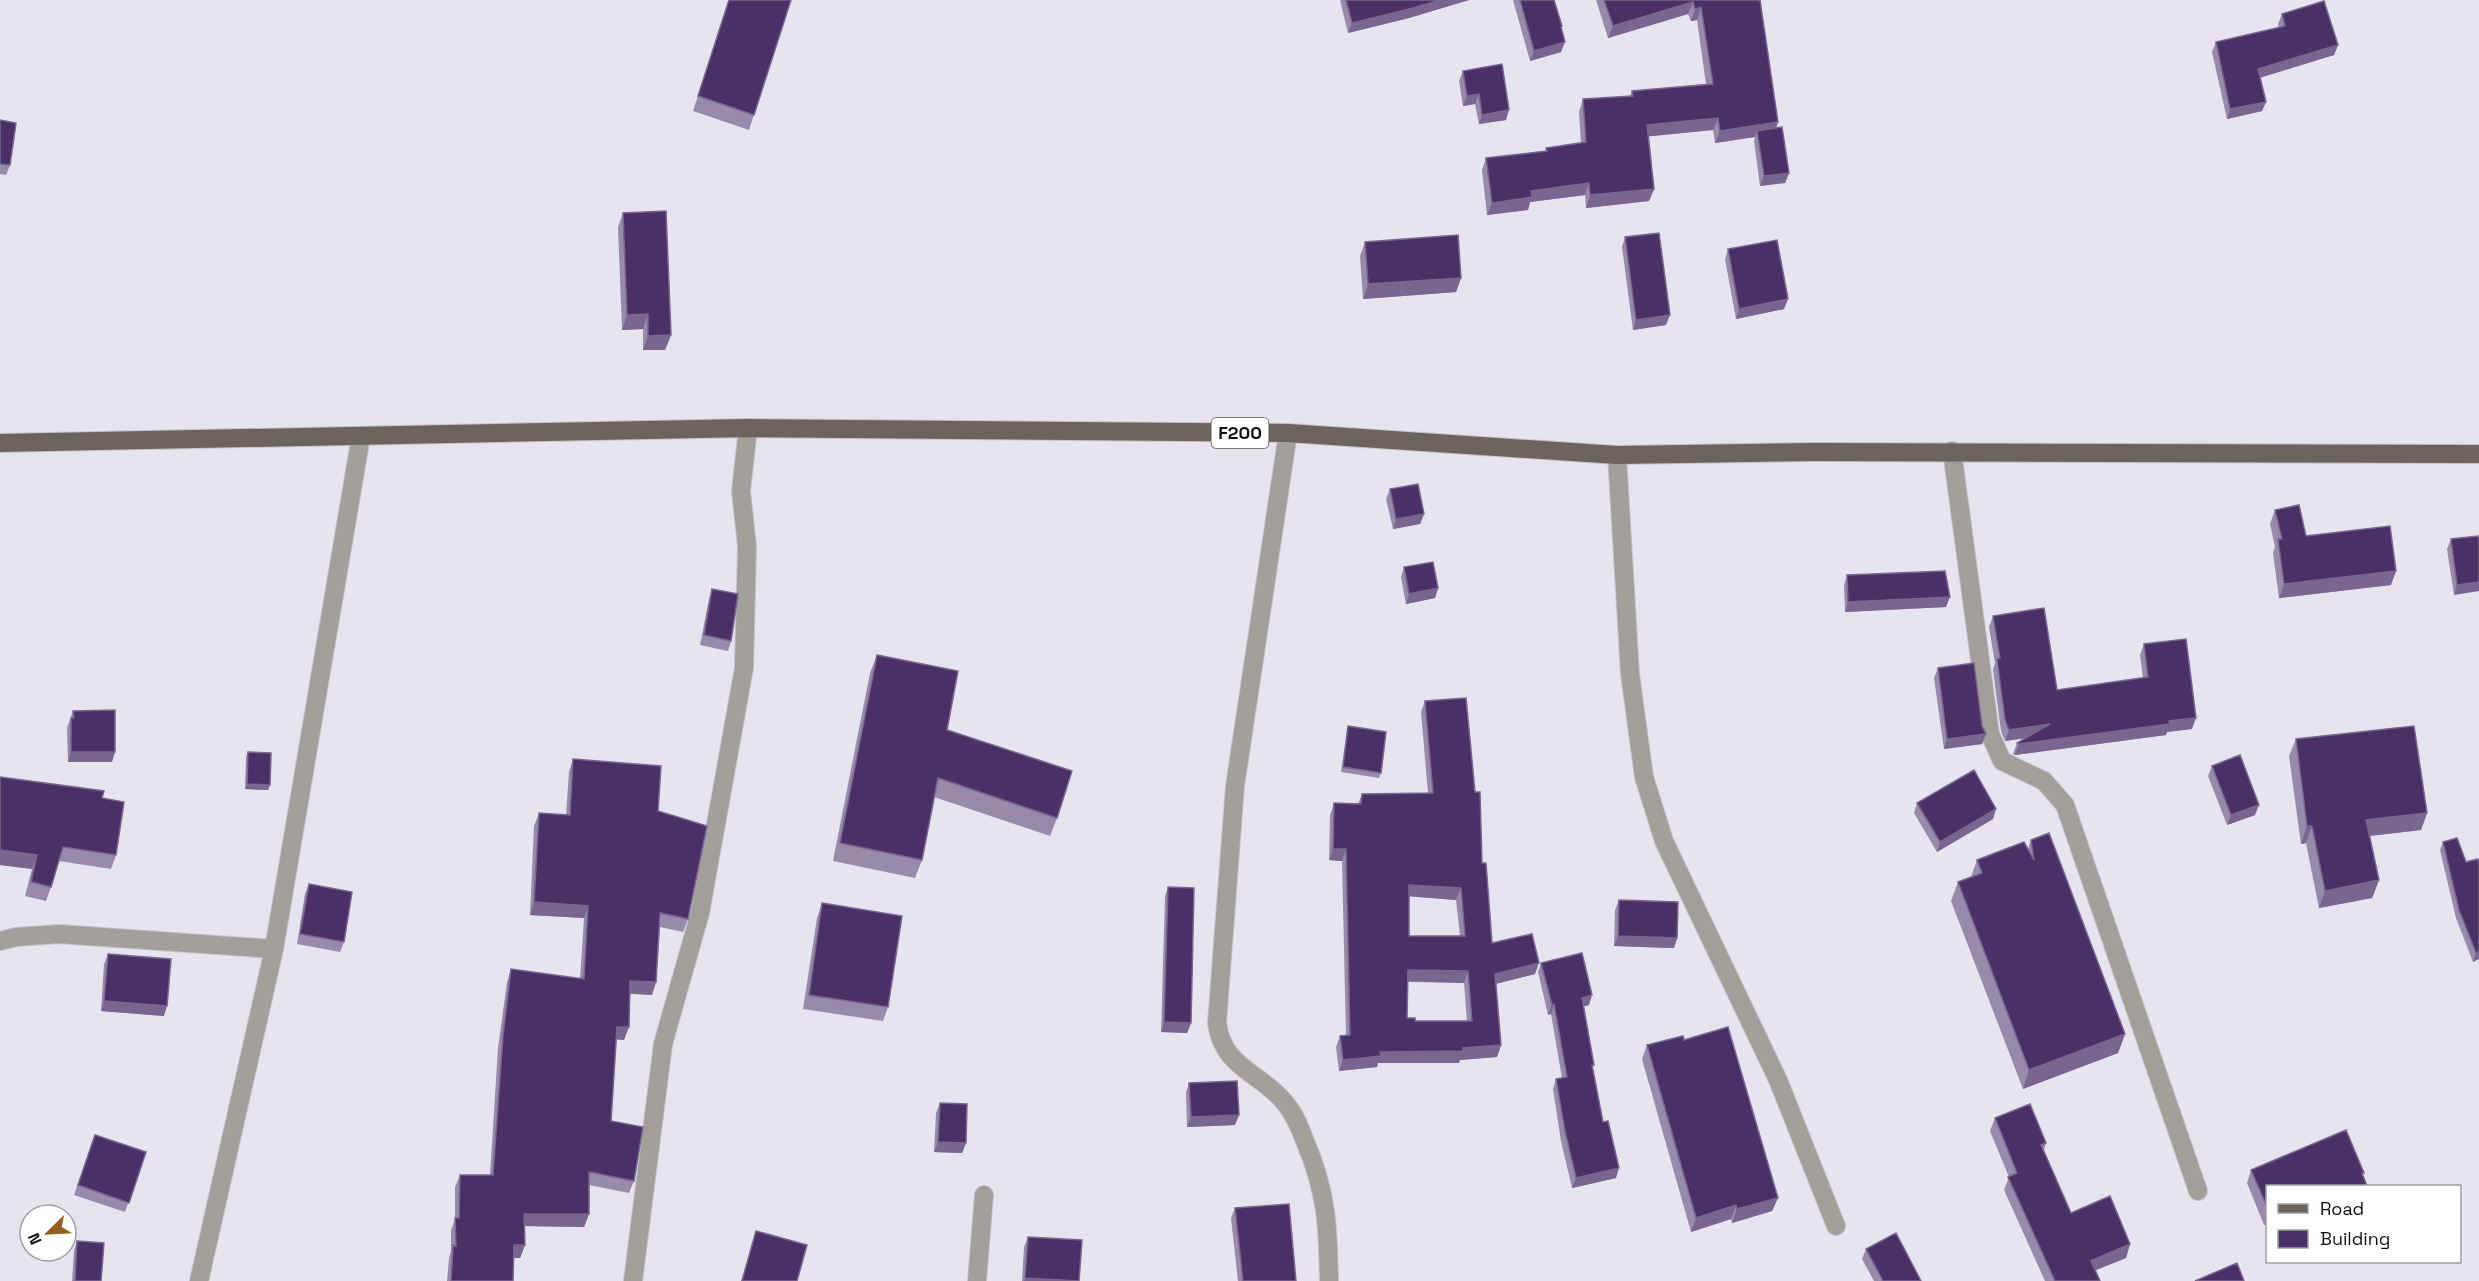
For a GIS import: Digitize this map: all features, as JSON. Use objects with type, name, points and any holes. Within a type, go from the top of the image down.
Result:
[{"type":"main road","name":"F200","points":[[0,443],[748,428],[1288,433],[1617,455],[1952,451],[2479,454]]},
{"type":"street","points":[[633,1281],[663,1044],[700,913],[744,668],[747,546],[741,491],[748,428]]},
{"type":"street","points":[[1288,433],[1235,786],[1217,1023],[1219,1039],[1228,1054],[1286,1103],[1296,1119],[1314,1162],[1328,1219],[1329,1281]]},
{"type":"street","points":[[200,1281],[274,949],[361,436]]},
{"type":"street","points":[[1952,451],[1990,734],[2002,761],[2044,780],[2064,806],[2198,1191]]},
{"type":"street","points":[[1617,455],[1630,674],[1644,777],[1664,841],[1778,1080],[1836,1226]]},
{"type":"street","points":[[0,941],[16,937],[59,934],[274,949]]},
{"type":"street","points":[[977,1281],[984,1195]]},
{"type":"building","points":[[729,0],[791,0],[754,115],[698,96]]},
{"type":"building","points":[[1346,0],[1440,0],[1352,23]]},
{"type":"building","points":[[1520,0],[1554,0],[1565,42],[1534,51]]},
{"type":"building","points":[[1604,0],[1760,0],[1778,122],[1720,131],[1718,118],[1647,125],[1654,189],[1590,195],[1589,183],[1531,191],[1532,197],[1492,203],[1486,158],[1547,151],[1546,148],[1586,142],[1583,99],[1633,96],[1632,91],[1713,84],[1701,7],[1695,9],[1693,2],[1613,26]]},
{"type":"building","points":[[2324,1],[2338,45],[2258,69],[2266,102],[2230,109],[2216,42],[2285,26],[2282,14]]},
{"type":"building","points":[[1502,64],[1509,110],[1482,115],[1479,94],[1467,96],[1463,71]]},
{"type":"building","points":[[0,120],[16,123],[10,165],[0,164]]},
{"type":"building","points":[[1782,127],[1789,173],[1764,176],[1757,131]]},
{"type":"building","points":[[666,211],[671,335],[648,336],[648,314],[627,315],[623,213]]},
{"type":"building","points":[[1659,233],[1670,315],[1636,320],[1625,237]]},
{"type":"building","points":[[1458,235],[1461,278],[1368,284],[1365,242]]},
{"type":"building","points":[[1777,240],[1788,299],[1739,309],[1728,249]]},
{"type":"building","points":[[1418,484],[1424,514],[1396,519],[1390,489]]},
{"type":"building","points":[[2299,505],[2306,536],[2390,526],[2396,571],[2284,584],[2278,539],[2282,539],[2275,510]]},
{"type":"building","points":[[2479,536],[2479,582],[2457,585],[2451,539]]},
{"type":"building","points":[[1433,562],[1438,588],[1409,594],[1404,567]]},
{"type":"building","points":[[1945,571],[1950,597],[1848,602],[1847,575]]},
{"type":"building","points":[[712,589],[738,594],[731,641],[704,635]]},
{"type":"building","points":[[2044,608],[2057,690],[2148,677],[2144,644],[2186,639],[2196,718],[2169,721],[2170,724],[2017,743],[2050,724],[2009,730],[2005,720],[1997,659],[2000,658],[1993,616]]},
{"type":"building","points":[[877,655],[958,671],[947,730],[1072,771],[1057,818],[938,778],[922,860],[840,843]]},
{"type":"building","points":[[1974,663],[1982,726],[1986,734],[1947,739],[1938,668]]},
{"type":"building","points":[[1466,698],[1475,792],[1480,792],[1482,863],[1486,863],[1492,943],[1532,934],[1539,963],[1495,974],[1501,1045],[1463,1048],[1463,1051],[1380,1052],[1381,1056],[1343,1060],[1340,1036],[1350,1035],[1346,849],[1333,849],[1334,803],[1361,804],[1362,794],[1433,793],[1425,701]],"holes":[[[1409,885],[1461,888],[1465,936],[1409,936]],[[1408,970],[1468,971],[1472,1021],[1415,1021],[1415,1018],[1407,1018]]]},
{"type":"building","points":[[115,710],[115,752],[71,752],[73,711]]},
{"type":"building","points":[[1348,726],[1386,732],[1381,773],[1343,767]]},
{"type":"building","points":[[2414,726],[2427,813],[2366,820],[2379,880],[2325,891],[2312,826],[2307,826],[2296,739]]},
{"type":"building","points":[[248,752],[271,753],[270,785],[247,784]]},
{"type":"building","points":[[2240,755],[2259,805],[2231,815],[2212,766]]},
{"type":"building","points":[[573,759],[661,766],[658,811],[707,826],[688,919],[660,913],[656,982],[630,981],[629,1027],[617,1027],[611,1121],[643,1127],[634,1181],[589,1172],[589,1214],[524,1214],[525,1245],[514,1245],[513,1281],[451,1281],[453,1245],[456,1246],[455,1218],[459,1218],[460,1175],[493,1175],[503,1036],[511,969],[584,979],[588,906],[534,902],[539,813],[570,815]]},
{"type":"building","points":[[1974,770],[1996,809],[1940,842],[1917,803]]},
{"type":"building","points":[[0,777],[104,791],[102,798],[124,802],[116,855],[63,847],[51,887],[31,882],[37,855],[0,850]]},
{"type":"building","points":[[2049,833],[2125,1034],[2029,1070],[1958,882],[1982,873],[1977,860],[2024,842],[2034,860],[2031,840]]},
{"type":"building","points":[[2457,838],[2466,862],[2478,859],[2479,863],[2479,952],[2476,953],[2459,910],[2443,842]]},
{"type":"building","points":[[309,884],[352,892],[344,942],[300,934]]},
{"type":"building","points":[[1168,887],[1194,888],[1191,1023],[1164,1022]]},
{"type":"building","points":[[1619,900],[1678,902],[1677,938],[1618,936]]},
{"type":"building","points":[[822,903],[902,916],[888,1007],[809,995]]},
{"type":"building","points":[[1582,953],[1592,995],[1582,998],[1594,1065],[1592,1065],[1603,1122],[1608,1121],[1619,1168],[1576,1178],[1556,1079],[1567,1077],[1554,1004],[1552,1005],[1541,963]]},
{"type":"building","points":[[108,954],[171,959],[167,1006],[104,1001]]},
{"type":"building","points":[[1728,1027],[1778,1198],[1737,1209],[1736,1205],[1696,1218],[1647,1045],[1683,1036],[1684,1040]]},
{"type":"building","points":[[1237,1081],[1239,1115],[1191,1117],[1189,1083]]},
{"type":"building","points":[[940,1103],[967,1104],[966,1143],[938,1142]]},
{"type":"building","points":[[2030,1104],[2046,1143],[2041,1145],[2071,1213],[2110,1196],[2130,1244],[2091,1261],[2100,1281],[2055,1281],[2008,1177],[2017,1173],[1995,1118]]},
{"type":"building","points":[[2346,1130],[2367,1185],[2266,1185],[2266,1204],[2251,1170]]},
{"type":"building","points":[[95,1135],[146,1152],[129,1203],[78,1185]]},
{"type":"building","points":[[1289,1204],[1296,1281],[1243,1281],[1235,1208]]},
{"type":"building","points":[[756,1231],[807,1245],[797,1281],[742,1281]]},
{"type":"building","points":[[1896,1233],[1921,1281],[1883,1281],[1866,1249]]},
{"type":"building","points":[[1028,1237],[1082,1240],[1079,1281],[1025,1278]]},
{"type":"building","points":[[78,1241],[104,1243],[101,1281],[75,1281]]},
{"type":"building","points":[[2237,1263],[2244,1281],[2195,1281]]}]
